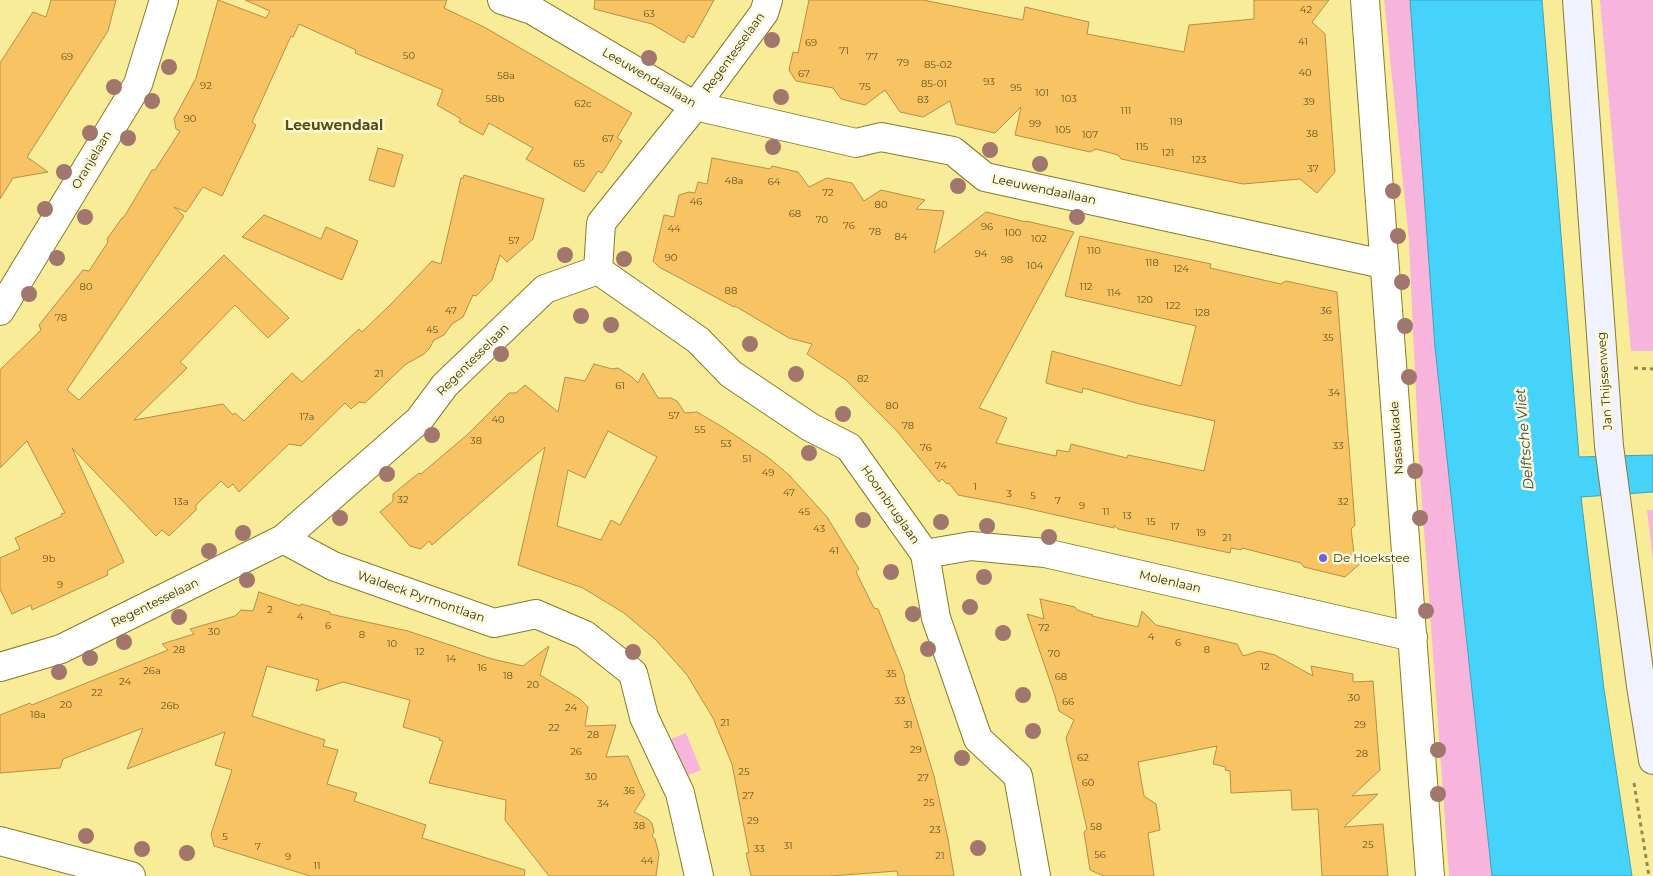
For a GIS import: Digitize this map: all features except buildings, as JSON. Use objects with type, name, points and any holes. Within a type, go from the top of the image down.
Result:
[{"type":"street","name":"Oranjelaan","points":[[0,311],[138,84],[164,0]]},
{"type":"street","name":"Leeuwendaallaan","points":[[502,0],[532,10],[696,106],[856,143],[881,137],[953,151],[985,177],[1383,264]]},
{"type":"street","name":"Regentesselaan","points":[[0,667],[62,649],[283,540],[418,420],[445,385],[545,289],[598,270],[601,223],[696,106],[764,13],[768,0]]},
{"type":"street","name":"Nassaukade","points":[[1365,0],[1383,264],[1430,876]]},
{"type":"street","name":"Jan Thijssenweg","points":[[1577,0],[1610,446],[1653,760]]},
{"type":"street","name":"Hoornbruglaan","points":[[598,270],[698,340],[732,374],[810,427],[849,447],[925,554],[936,618],[978,739],[1018,776],[1036,876]]},
{"type":"street","name":"Waldeck Pyrmontlaan","points":[[283,540],[333,566],[494,623],[536,614],[585,635],[633,673],[644,717],[680,793],[699,876]]},
{"type":"street","name":"Molenlaan","points":[[925,554],[970,546],[1045,553],[1413,637]]},
{"type":"street","points":[[0,841],[131,876]]},
{"type":"shaded area","points":[[1384,0],[1410,0],[1435,347],[1492,876],[1449,876],[1419,460],[1409,240]]},
{"type":"shaded area","points":[[1600,0],[1653,0],[1653,351],[1631,351]]},
{"type":"shaded area","points":[[1647,510],[1653,510],[1653,561]]},
{"type":"shaded area","points":[[686,733],[701,770],[683,777],[668,740]]},
{"type":"water","name":"Delftsche Vliet","points":[[1410,0],[1542,0],[1579,457],[1653,455],[1653,492],[1581,497],[1604,689],[1632,876],[1492,876],[1435,347]]},
{"type":"place","name":"De Hoekstee","points":[[1323,558]]},
{"type":"district","name":"Leeuwendaal","points":[[334,126]]}]
